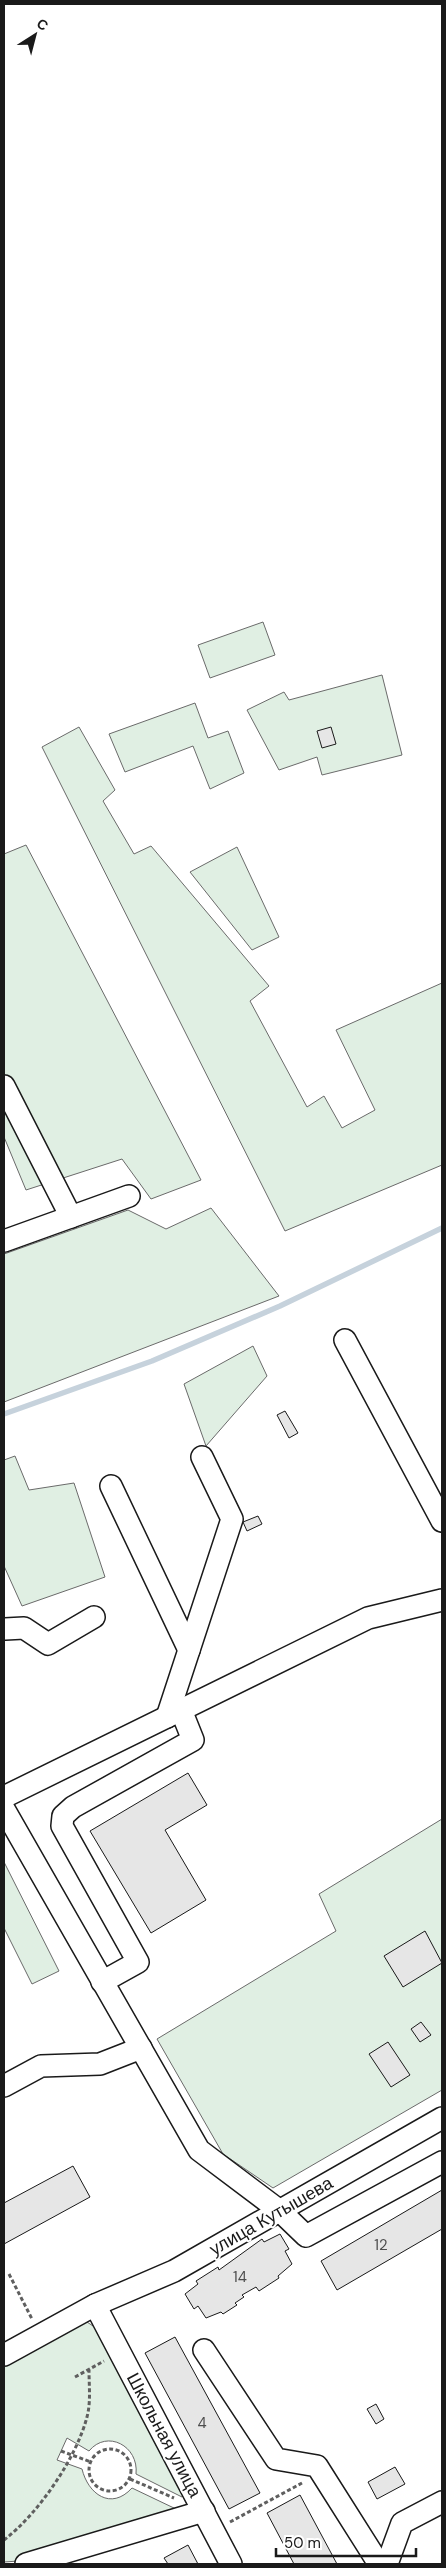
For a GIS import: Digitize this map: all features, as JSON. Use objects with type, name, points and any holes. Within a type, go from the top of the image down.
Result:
[{"type":"street","points":[[4,1086],[71,1216]]},
{"type":"street","points":[[4,1241],[129,1196]]},
{"type":"street","points":[[345,1340],[442,1521]]},
{"type":"street","points":[[102,1982],[138,1962],[62,1826],[62,1816],[72,1807],[193,1740],[174,1714],[189,1650],[232,1519],[202,1457]]},
{"type":"street","points":[[111,1486],[189,1650]]},
{"type":"street","points":[[4,1797],[368,1618],[442,1600]]},
{"type":"street","points":[[4,1629],[24,1628],[48,1644],[94,1617]]},
{"type":"street","points":[[4,1809],[199,2150],[280,2211],[306,2236],[442,2162]]},
{"type":"street","points":[[4,2086],[41,2066],[100,2064],[141,2048]]},
{"type":"street","name":"улица Кутышева","points":[[4,2355],[95,2306],[174,2272],[442,2118]]},
{"type":"street","name":"Школьная улица","points":[[95,2306],[214,2530],[230,2564]]},
{"type":"street","points":[[204,2350],[276,2459],[317,2466],[379,2564]]},
{"type":"street","points":[[387,2564],[402,2523],[442,2502]]},
{"type":"street","points":[[38,2562],[204,2511]]},
{"type":"path","points":[[9,2274],[40,2336]]},
{"type":"path","points":[[75,2377],[120,2352]]},
{"type":"path","points":[[4,2540],[13,2533],[56,2482],[72,2456],[90,2403],[89,2370]]},
{"type":"path","points":[[105,2450],[114,2450],[129,2460],[130,2479],[116,2491],[107,2491],[98,2487],[92,2480],[89,2471],[91,2462],[96,2455],[105,2450]]},
{"type":"path","points":[[61,2451],[91,2462]]},
{"type":"path","points":[[214,2530],[302,2483],[317,2466]]},
{"type":"path","points":[[130,2479],[204,2511]]},
{"type":"green space","points":[[263,622],[275,655],[210,678],[198,645]]},
{"type":"green space","points":[[382,675],[402,755],[322,775],[317,757],[279,770],[247,710],[284,692],[289,700]]},
{"type":"green space","points":[[195,703],[208,738],[228,731],[244,773],[210,789],[193,746],[125,772],[109,734]]},
{"type":"green space","points":[[79,727],[115,790],[103,801],[134,854],[151,846],[269,986],[250,1001],[307,1107],[324,1096],[342,1128],[375,1110],[336,1030],[442,983],[442,1165],[285,1231],[42,747]]},
{"type":"green space","points":[[26,845],[201,1180],[151,1199],[122,1159],[26,1190],[4,1137],[4,854]]},
{"type":"green space","points":[[237,847],[279,937],[252,950],[190,872]]},
{"type":"green space","points":[[211,1208],[279,1296],[4,1402],[4,1254],[128,1210],[166,1229]]},
{"type":"green space","points":[[253,1346],[267,1376],[206,1446],[184,1384]]},
{"type":"green space","points":[[15,1456],[29,1490],[74,1483],[105,1577],[22,1606],[4,1566],[4,1460]]},
{"type":"green space","points":[[442,1819],[442,2090],[273,2188],[223,2154],[157,2039],[336,1931],[319,1894]]},
{"type":"green space","points":[[4,1862],[59,1971],[32,1984],[4,1928]]},
{"type":"green space","points":[[87,2322],[102,2332],[185,2492],[182,2497],[136,2474],[136,2464],[132,2456],[120,2444],[113,2441],[104,2441],[89,2451],[67,2438],[57,2460],[82,2469],[89,2486],[101,2496],[109,2499],[116,2498],[124,2495],[132,2488],[176,2509],[19,2561],[4,2562],[4,2364],[80,2323]]},
{"type":"building","points":[[331,727],[336,744],[322,748],[317,731]]},
{"type":"building","points":[[285,1411],[298,1433],[289,1438],[277,1415]]},
{"type":"building","points":[[258,1516],[262,1524],[247,1531],[243,1522]]},
{"type":"building","points":[[188,1773],[207,1805],[165,1830],[206,1900],[151,1933],[90,1831]]},
{"type":"building","points":[[425,1931],[442,1963],[403,1987],[384,1956]]},
{"type":"building","points":[[421,2022],[431,2035],[420,2042],[411,2029]]},
{"type":"building","points":[[388,2042],[410,2075],[391,2087],[369,2054]]},
{"type":"building","points":[[73,2166],[90,2197],[4,2244],[4,2203]]},
{"type":"building","points":[[442,2190],[442,2229],[337,2290],[321,2261]]},
{"type":"building","points":[[280,2234],[289,2249],[285,2251],[292,2264],[278,2276],[279,2278],[259,2291],[256,2287],[242,2295],[244,2297],[235,2303],[237,2305],[223,2314],[221,2312],[206,2318],[198,2306],[194,2309],[185,2294],[198,2284],[196,2281],[218,2267],[219,2270],[262,2239],[264,2242]]},
{"type":"building","points":[[175,2337],[260,2493],[229,2509],[145,2353]]},
{"type":"building","points":[[376,2404],[384,2419],[376,2424],[367,2409]]},
{"type":"building","points":[[395,2467],[405,2484],[377,2499],[368,2482]]},
{"type":"building","points":[[300,2495],[337,2564],[294,2564],[267,2513]]},
{"type":"building","points":[[188,2545],[198,2564],[168,2564],[164,2558]]},
{"type":"waterway","points":[[4,1414],[152,1361],[280,1306],[442,1228]]}]
